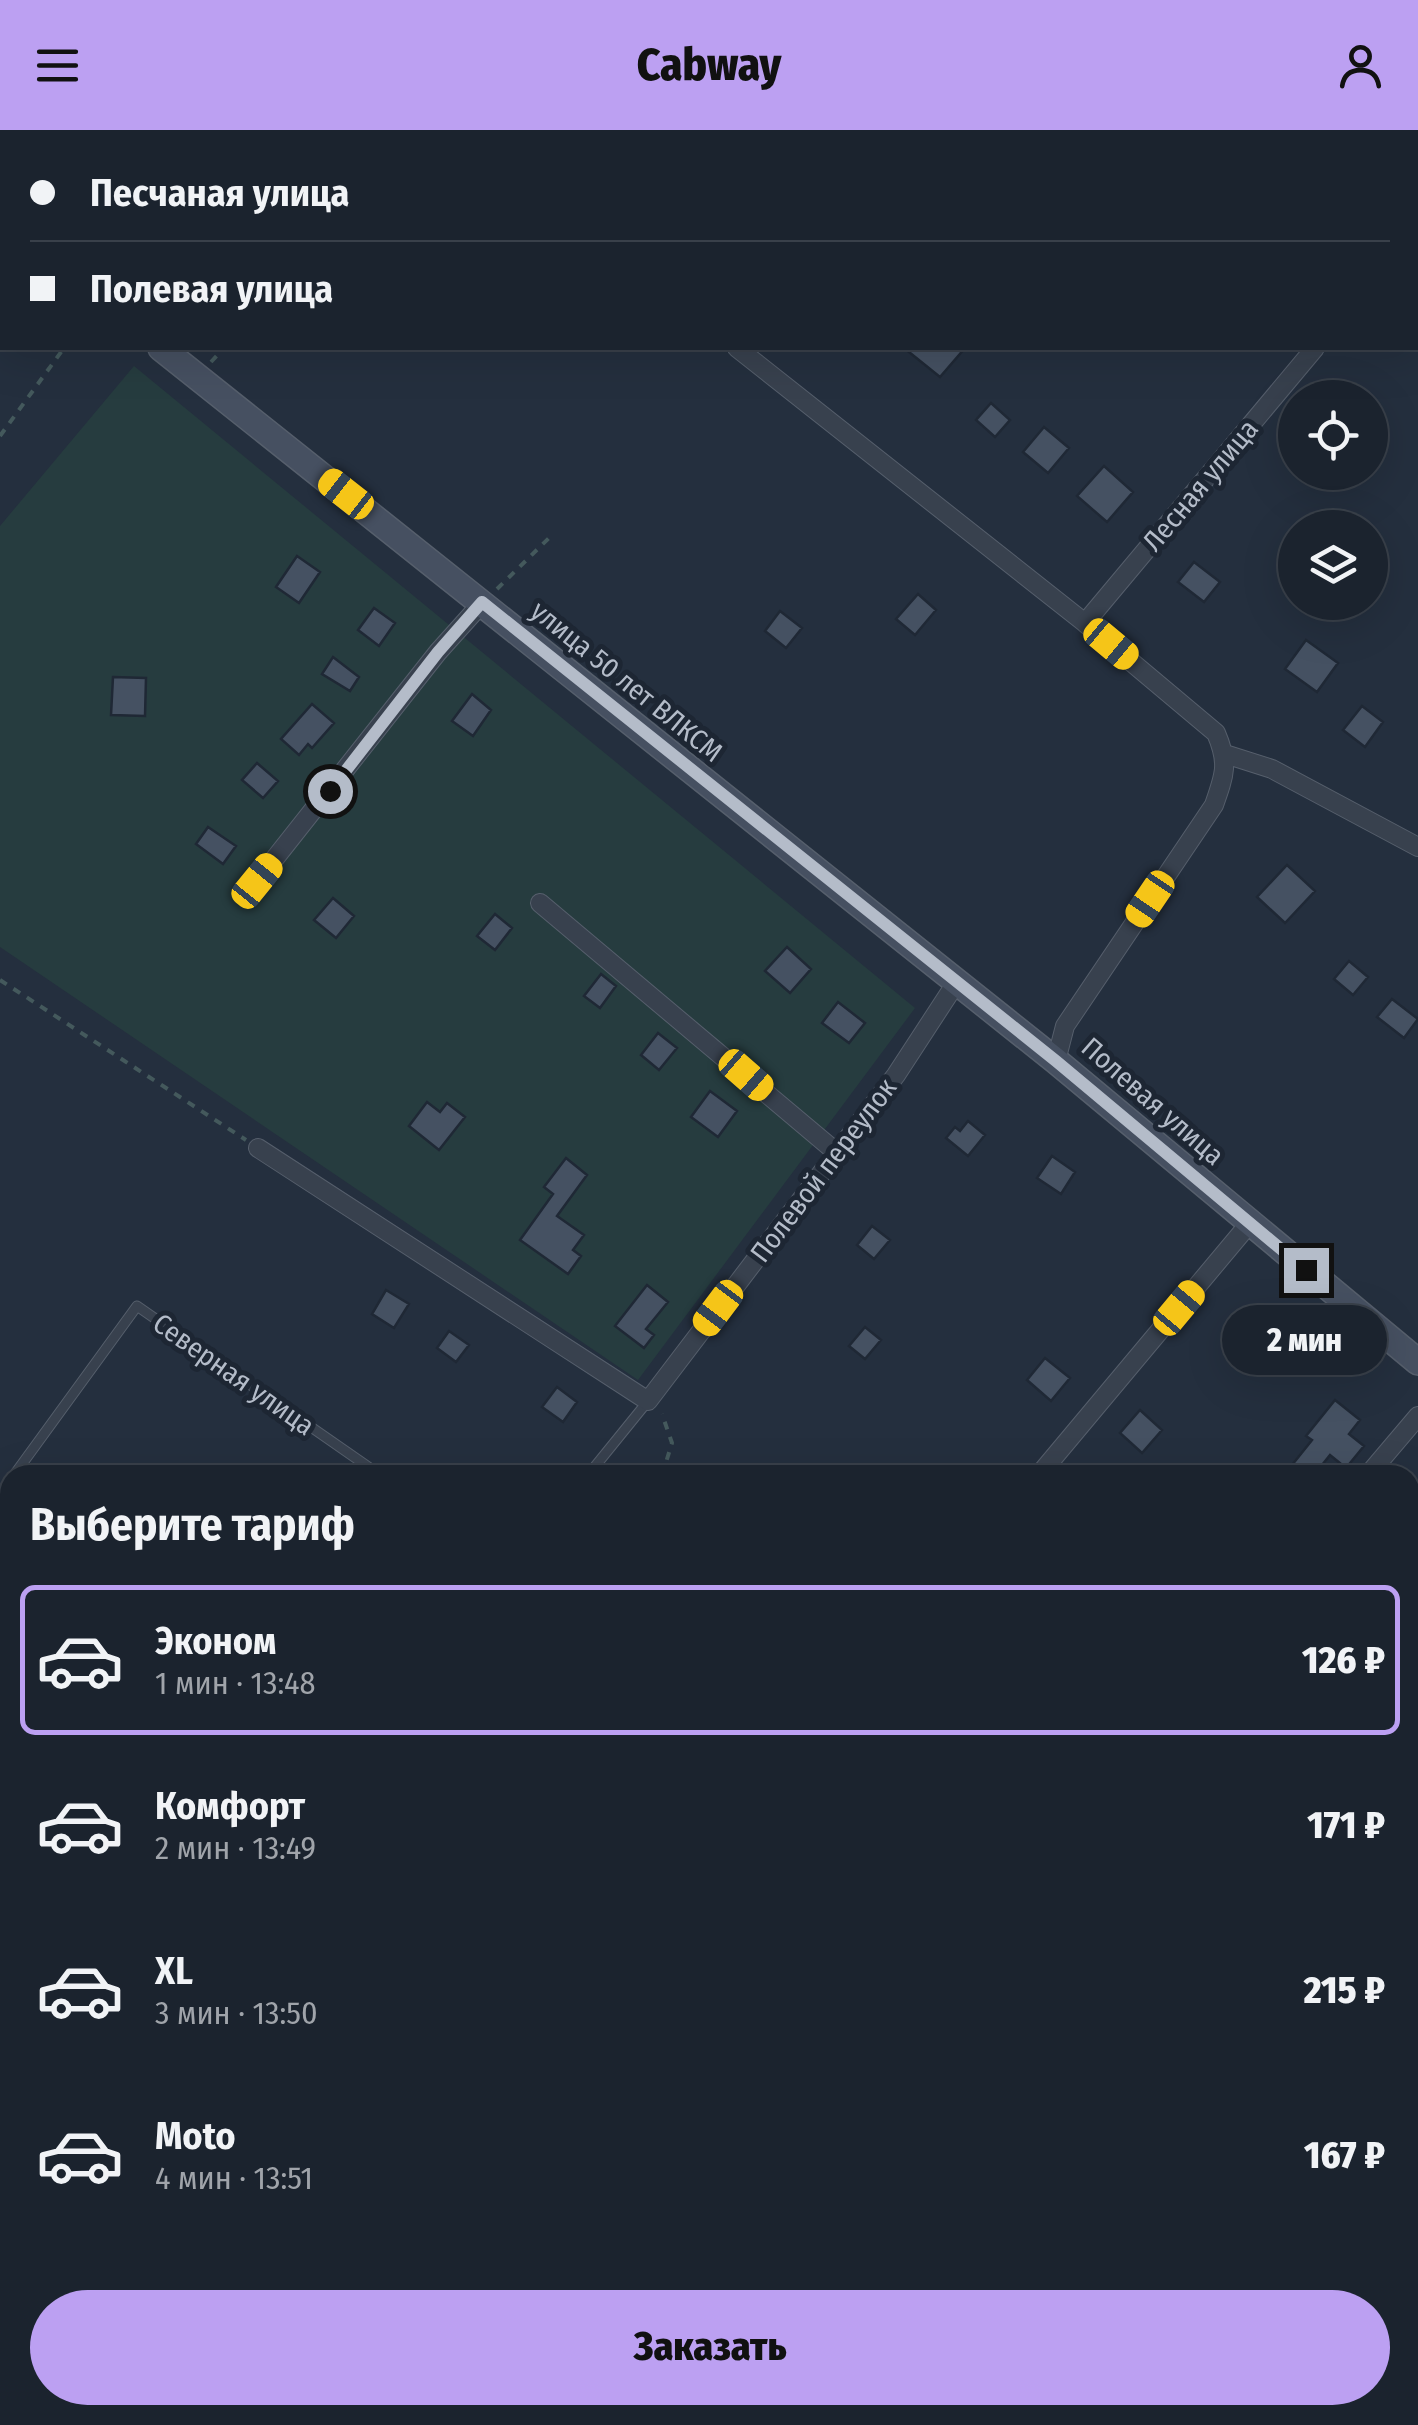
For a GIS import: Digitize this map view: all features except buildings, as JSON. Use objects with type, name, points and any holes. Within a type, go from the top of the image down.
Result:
[{"type":"street","name":"улица 50 лет ВЛКСМ","points":[[164,350],[1056,1061]]},
{"type":"street","points":[[740,350],[1084,622],[1216,732],[1225,754],[1272,769],[1418,847]]},
{"type":"street","name":"Лесная улица","points":[[1084,622],[1313,350]]},
{"type":"street","points":[[257,881],[482,602]]},
{"type":"street","name":"Полевая улица","points":[[1225,754],[1226,774],[1214,804],[1064,1026],[1056,1061],[1418,1362]]},
{"type":"street","points":[[540,903],[836,1152]]},
{"type":"street","name":"Полевой переулок","points":[[648,1401],[896,1075],[956,983]]},
{"type":"street","points":[[258,1148],[648,1401]]},
{"type":"street","points":[[1047,1465],[1250,1224]]},
{"type":"street","points":[[1376,1465],[1418,1416]]},
{"type":"lane","name":"Северная улица","points":[[22,1465],[138,1306],[366,1465]]},
{"type":"lane","points":[[596,1465],[648,1401]]},
{"type":"path","points":[[0,436],[63,350]]},
{"type":"path","points":[[482,602],[549,538]]},
{"type":"path","points":[[0,980],[258,1148]]},
{"type":"path","points":[[648,1401],[666,1416],[672,1443],[665,1465]]},
{"type":"green space","points":[[134,366],[915,1008],[638,1380],[0,947],[0,526]]},
{"type":"route","points":[[330,791],[482,602],[1056,1061],[1306,1270]]}]
